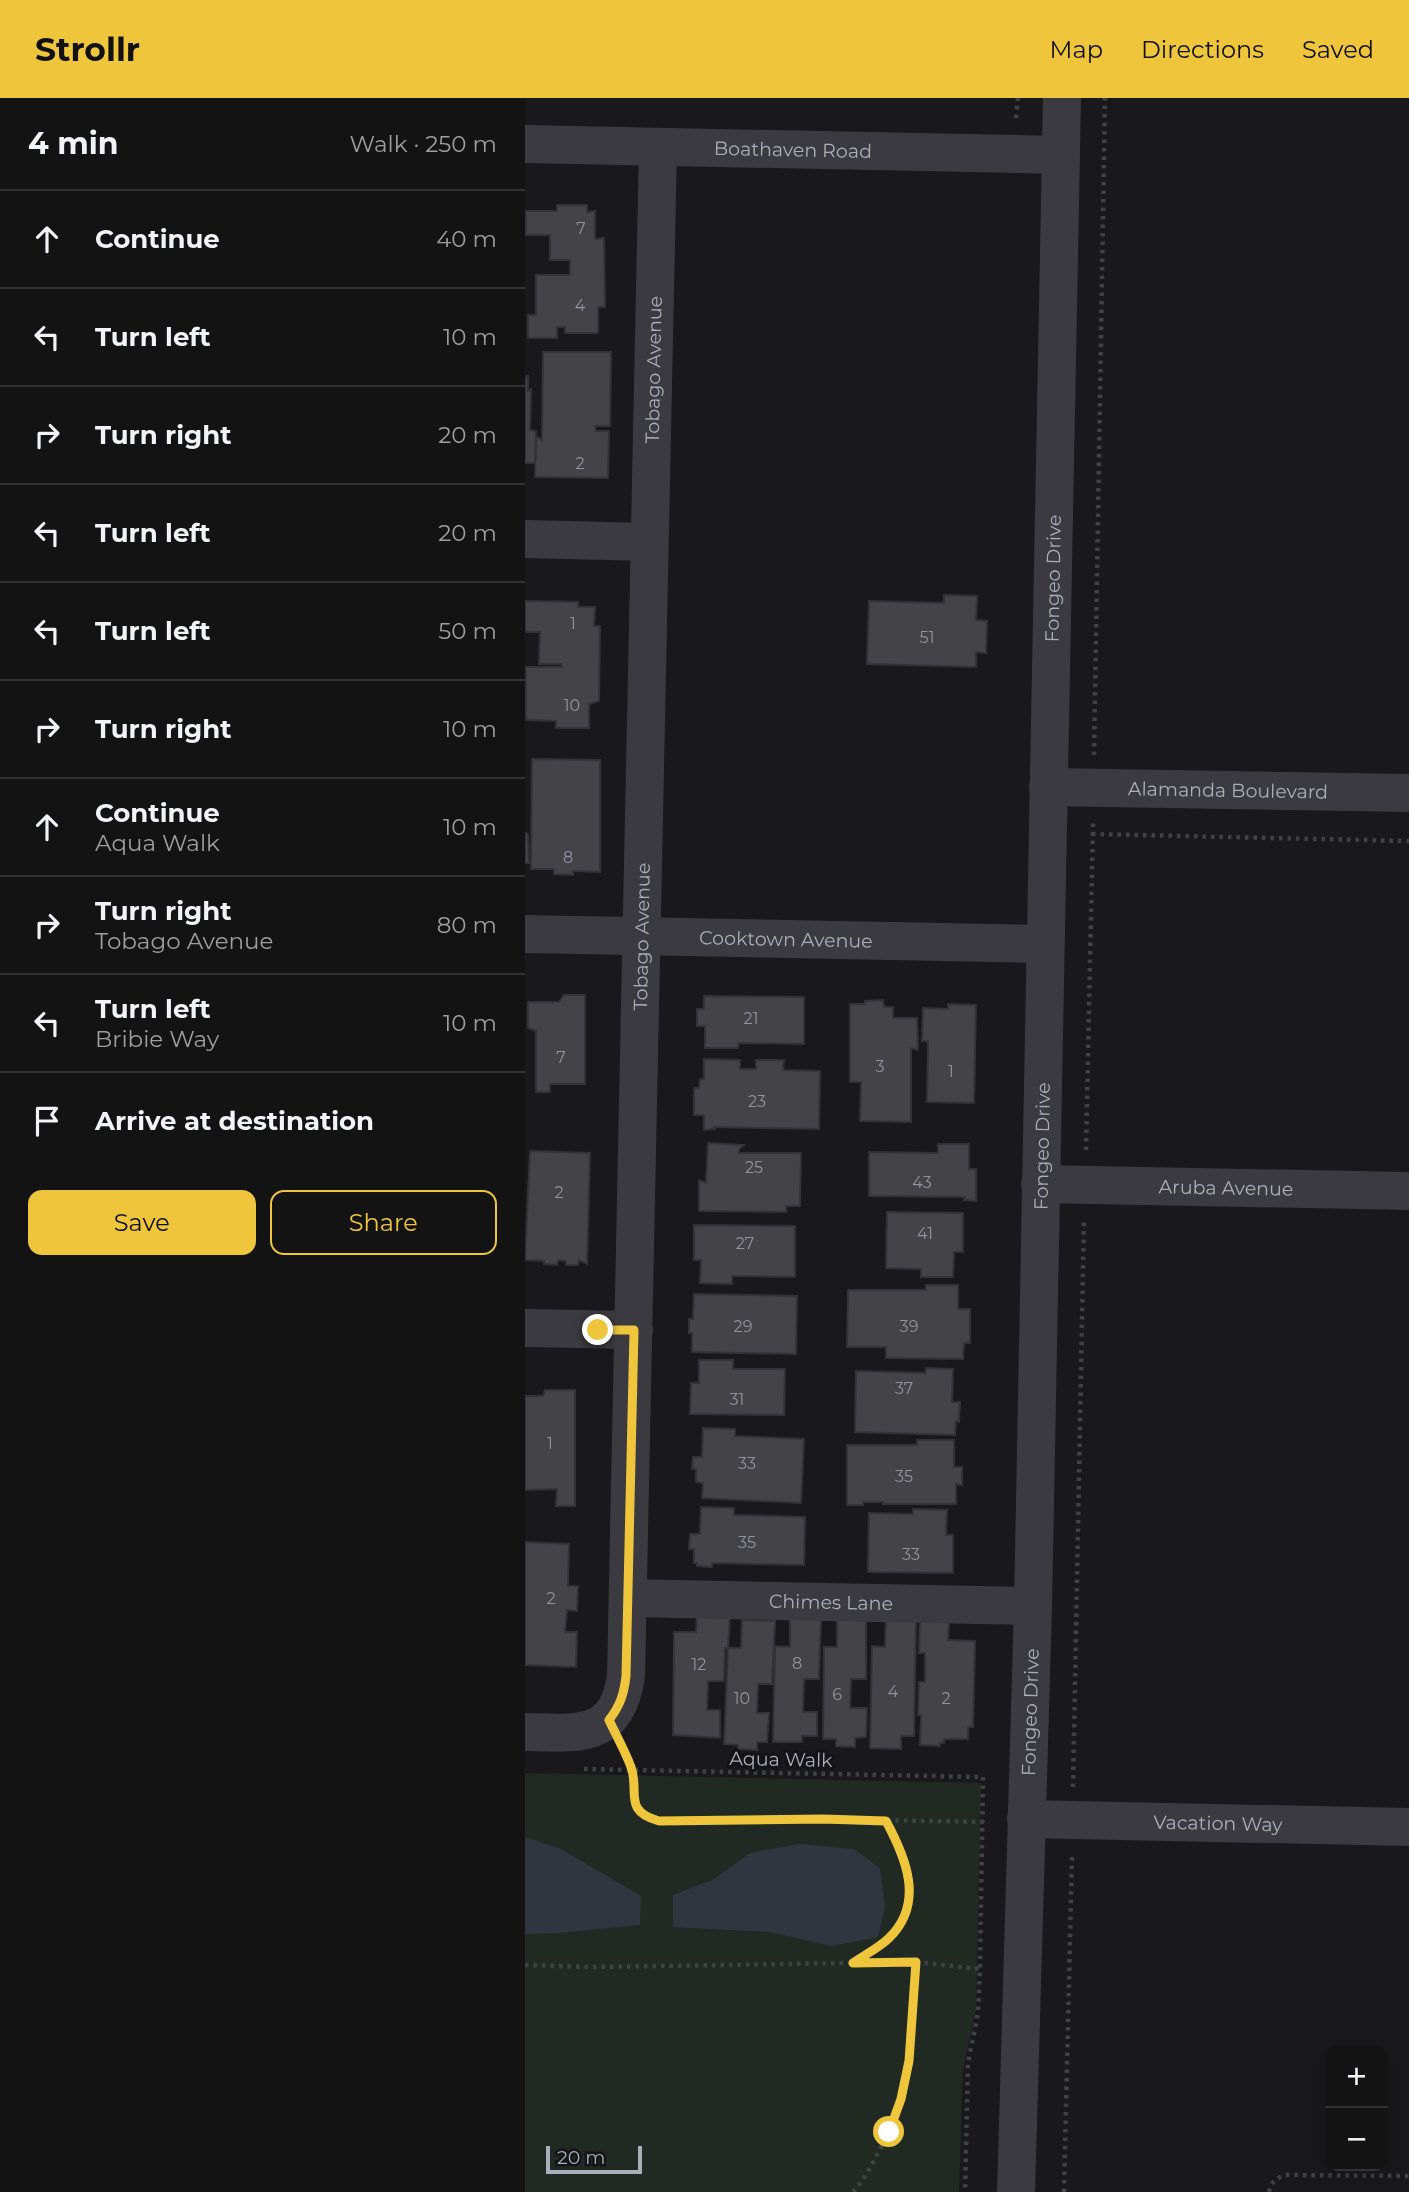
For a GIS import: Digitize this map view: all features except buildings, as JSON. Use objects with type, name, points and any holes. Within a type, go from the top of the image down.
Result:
[{"type":"street","name":"Fongeo Drive","points":[[1016,2192],[1033,1606],[1062,98]]},
{"type":"street","name":"Boathaven Road","points":[[525,144],[1061,155]]},
{"type":"street","name":"Tobago Avenue","points":[[609,1720],[623,1695],[626,1676],[658,147]]},
{"type":"street","points":[[525,539],[649,542]]},
{"type":"street","name":"Alamanda Boulevard","points":[[1048,787],[1409,793]]},
{"type":"street","name":"Cooktown Avenue","points":[[525,934],[1045,944]]},
{"type":"street","name":"Aruba Avenue","points":[[1041,1184],[1409,1191]]},
{"type":"street","points":[[525,1328],[634,1330]]},
{"type":"street","name":"Chimes Lane","points":[[628,1598],[1033,1606]]},
{"type":"street","points":[[525,1732],[583,1731],[609,1720]]},
{"type":"street","name":"Vacation Way","points":[[1026,1819],[1409,1827]]},
{"type":"path","points":[[1064,2192],[1105,98]]},
{"type":"path","points":[[1092,834],[1409,841]]},
{"type":"path","points":[[609,1720],[632,1770],[633,1797],[637,1808],[646,1818],[659,1821],[823,1819],[983,1822],[1026,1819]]},
{"type":"path","name":"Aqua Walk","points":[[632,1770],[983,1777],[983,1822]]},
{"type":"path","points":[[853,1963],[887,1940],[900,1926],[908,1909],[910,1886],[903,1853],[886,1821]]},
{"type":"path","points":[[965,2192],[968,2063],[978,2013],[983,1822]]},
{"type":"path","points":[[525,1965],[591,1967],[916,1962],[980,1969],[1023,1969]]},
{"type":"path","points":[[853,2192],[872,2166],[901,2099],[909,2061],[916,1962]]},
{"type":"path","points":[[1269,2192],[1276,2179],[1286,2175],[1409,2176]]},
{"type":"shaded area","points":[[525,1773],[981,1783],[976,2010],[963,2070],[959,2192],[525,2192]]},
{"type":"shaded area","points":[[525,1837],[561,1849],[641,1896],[640,1925],[525,1934]]},
{"type":"shaded area","points":[[799,1844],[854,1849],[880,1868],[885,1907],[878,1937],[832,1946],[769,1932],[673,1927],[673,1895],[714,1879],[750,1853]]},
{"type":"route","points":[[598,1330],[634,1330],[626,1676],[623,1695],[609,1720],[632,1770],[633,1797],[637,1808],[646,1818],[659,1821],[886,1821],[903,1853],[910,1886],[908,1909],[900,1926],[887,1940],[853,1963],[916,1962],[909,2061],[901,2099],[889,2132]]}]
